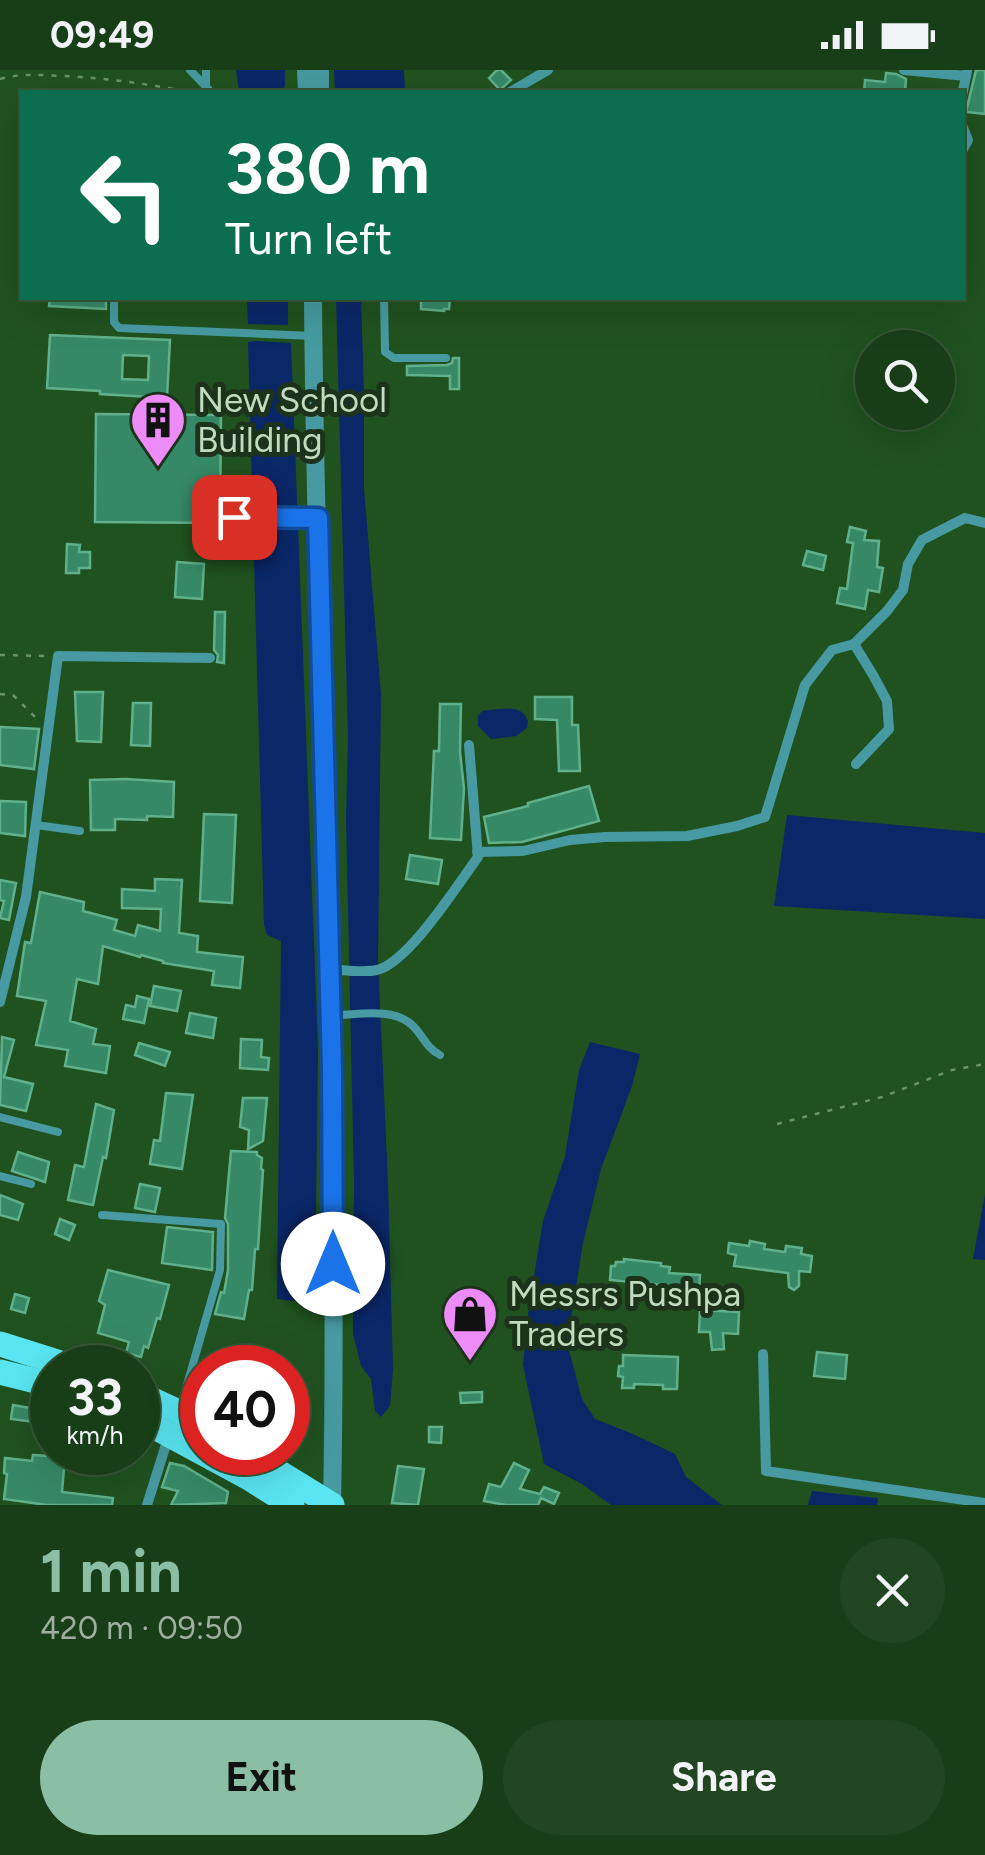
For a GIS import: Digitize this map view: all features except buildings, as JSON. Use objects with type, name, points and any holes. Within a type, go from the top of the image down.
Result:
[{"type":"main road","points":[[0,1344],[30,1353]]},
{"type":"main road","points":[[1,1378],[30,1382]]},
{"type":"main road","points":[[160,1411],[292,1505]]},
{"type":"main road","points":[[160,1421],[180,1424]]},
{"type":"main road","points":[[283,1475],[332,1505]]},
{"type":"street","points":[[513,90],[548,70]]},
{"type":"street","points":[[904,70],[967,73]]},
{"type":"street","points":[[314,300],[334,969],[340,1015],[343,1505]]},
{"type":"street","points":[[325,300],[334,969],[332,1505]]},
{"type":"street","points":[[477,852],[524,850],[605,837],[687,836],[764,817],[805,685],[832,650],[854,644],[887,611],[903,590],[908,564],[922,540],[965,518],[985,523]]},
{"type":"street","points":[[854,644],[887,701],[889,729],[856,764]]},
{"type":"street","points":[[0,1002],[26,897],[58,656],[210,658]]},
{"type":"street","points":[[334,969],[375,970],[399,955],[422,932],[478,857],[469,745]]},
{"type":"street","points":[[763,1354],[766,1471],[985,1503]]},
{"type":"street","points":[[147,1505],[174,1423]]},
{"type":"lane","points":[[190,70],[208,90]]},
{"type":"lane","points":[[206,70],[208,90]]},
{"type":"lane","points":[[114,300],[114,322],[120,328],[314,336]]},
{"type":"lane","points":[[384,300],[388,356],[446,358]]},
{"type":"lane","points":[[234,517],[318,518]]},
{"type":"lane","points":[[36,825],[80,830]]},
{"type":"lane","points":[[340,1015],[404,1018],[416,1028],[425,1044],[440,1055]]},
{"type":"lane","points":[[0,1116],[58,1132]]},
{"type":"lane","points":[[0,1176],[31,1184]]},
{"type":"lane","points":[[102,1214],[222,1224],[220,1270],[174,1423]]},
{"type":"path","points":[[0,79],[21,74],[71,77],[130,81],[179,90]]},
{"type":"path","points":[[0,655],[58,656]]},
{"type":"path","points":[[0,694],[13,695],[49,735]]},
{"type":"path","points":[[777,1124],[882,1097],[952,1070],[985,1064]]},
{"type":"water","points":[[236,70],[285,70],[282,90],[239,90]]},
{"type":"water","points":[[334,70],[404,70],[405,90],[335,90]]},
{"type":"water","points":[[247,300],[288,300],[288,325],[248,324]]},
{"type":"water","points":[[336,300],[361,300],[364,488],[381,695],[378,961],[393,1369],[390,1406],[381,1417],[375,1411],[371,1379],[361,1366],[353,1334],[348,736]]},
{"type":"water","points":[[248,342],[291,343],[318,1049],[316,1211],[310,1303],[277,1299],[281,941],[267,935],[264,925]]},
{"type":"water","points":[[482,711],[520,711],[528,721],[527,728],[516,736],[491,739],[478,726]]},
{"type":"water","points":[[787,815],[985,833],[985,919],[774,906]]},
{"type":"water","points":[[590,1042],[640,1054],[601,1169],[583,1243],[567,1343],[582,1399],[595,1419],[675,1454],[686,1477],[722,1505],[611,1505],[544,1464],[523,1365],[529,1306],[543,1221],[565,1156],[579,1070]]},
{"type":"water","points":[[985,1194],[985,1260],[973,1259]]},
{"type":"water","points":[[812,1491],[878,1498],[877,1505],[808,1505]]},
{"type":"place","name":"New School Building","points":[[158,469]]},
{"type":"place","name":"Messrs Pushpa Traders","points":[[470,1363]]},
{"type":"route","points":[[234,517],[318,518],[333,1264]]}]
